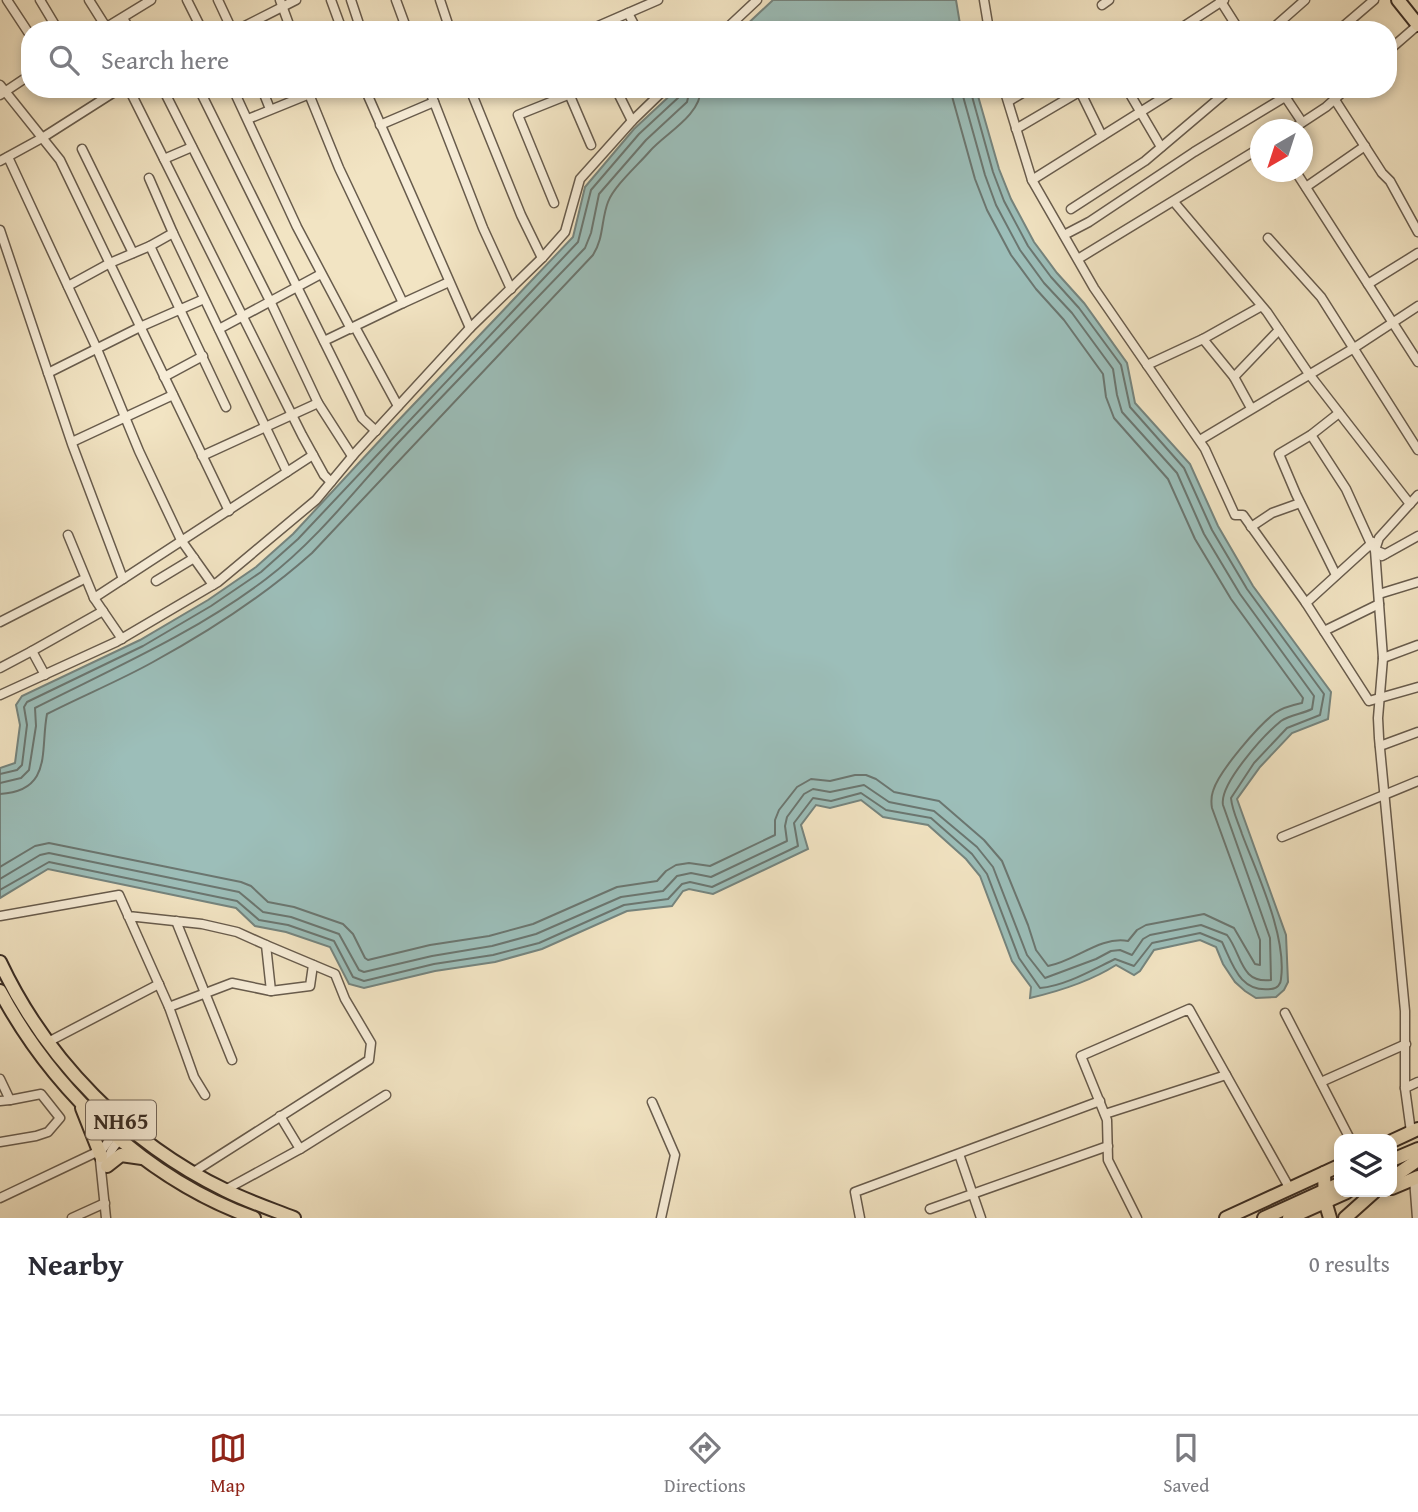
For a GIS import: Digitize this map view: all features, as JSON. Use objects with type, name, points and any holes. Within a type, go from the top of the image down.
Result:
[{"type":"main road","points":[[1398,0],[1418,25]]},
{"type":"main road","points":[[1405,0],[1418,16]]},
{"type":"main road","name":"NH65","points":[[0,962],[48,1042],[146,1158],[163,1172],[220,1206],[254,1218]]},
{"type":"main road","name":"NH65","points":[[0,991],[15,1019],[47,1065],[79,1101],[192,1173],[225,1190],[294,1218]]},
{"type":"main road","points":[[79,1101],[102,1158],[121,1155],[146,1158]]},
{"type":"main road","points":[[1397,1139],[1415,1131]]},
{"type":"main road","points":[[1397,1158],[1418,1149]]},
{"type":"main road","points":[[1397,1169],[1418,1160]]},
{"type":"main road","points":[[1397,1175],[1418,1160]]},
{"type":"main road","points":[[1226,1218],[1334,1168]]},
{"type":"main road","points":[[1324,1173],[1330,1218]]},
{"type":"main road","points":[[1397,1186],[1416,1178]]},
{"type":"main road","points":[[1289,1218],[1328,1196],[1334,1189]]},
{"type":"main road","points":[[1265,1218],[1334,1195]]},
{"type":"main road","points":[[1328,1196],[1338,1210],[1338,1218]]},
{"type":"main road","points":[[1345,1218],[1368,1197]]},
{"type":"main road","points":[[1356,1208],[1375,1197]]},
{"type":"street","points":[[7,0],[21,21]]},
{"type":"street","points":[[40,0],[53,21]]},
{"type":"street","points":[[89,0],[100,21]]},
{"type":"street","points":[[118,21],[151,0]]},
{"type":"street","points":[[187,0],[198,21]]},
{"type":"street","points":[[218,0],[230,21]]},
{"type":"street","points":[[251,21],[282,4],[296,0]]},
{"type":"street","points":[[331,0],[339,21]]},
{"type":"street","points":[[351,0],[358,21]]},
{"type":"street","points":[[396,0],[404,21]]},
{"type":"street","points":[[440,0],[447,21]]},
{"type":"street","points":[[610,21],[658,0]]},
{"type":"street","points":[[735,21],[757,0]]},
{"type":"street","points":[[984,0],[988,21]]},
{"type":"street","points":[[1281,21],[1305,0]]},
{"type":"street","points":[[1350,21],[1374,0]]},
{"type":"street","points":[[1192,21],[1222,1],[1234,21]]},
{"type":"street","points":[[282,4],[288,21]]},
{"type":"street","points":[[628,13],[632,21]]},
{"type":"street","points":[[1397,43],[1418,25]]},
{"type":"street","points":[[21,80],[2,91],[60,160],[229,511]]},
{"type":"street","points":[[105,98],[4,159],[68,286],[139,452],[181,540],[213,585]]},
{"type":"street","points":[[134,98],[313,455],[331,482]]},
{"type":"street","points":[[168,98],[318,402],[338,438],[352,456]]},
{"type":"street","points":[[203,98],[362,418],[376,431]]},
{"type":"street","points":[[238,98],[321,274],[398,406]]},
{"type":"street","points":[[266,98],[270,109]]},
{"type":"street","points":[[248,119],[297,98]]},
{"type":"street","points":[[313,98],[339,168],[403,303]]},
{"type":"street","points":[[369,98],[470,328]]},
{"type":"street","points":[[432,98],[483,228],[511,289]]},
{"type":"street","points":[[474,98],[521,215],[542,258]]},
{"type":"street","points":[[554,203],[518,115],[555,98]]},
{"type":"street","points":[[571,98],[591,145]]},
{"type":"street","points":[[620,98],[632,121]]},
{"type":"street","points":[[0,695],[121,639],[213,585],[316,500],[352,456],[470,328],[565,232],[580,179],[655,98]]},
{"type":"street","points":[[1008,98],[1032,180],[1094,288],[1200,440],[1235,515],[1242,515],[1306,603],[1369,701],[1418,687]]},
{"type":"street","points":[[1009,101],[1014,98]]},
{"type":"street","points":[[1016,129],[1068,98]]},
{"type":"street","points":[[1085,98],[1102,136]]},
{"type":"street","points":[[1133,98],[1161,147]]},
{"type":"street","points":[[1032,180],[1162,98]]},
{"type":"street","points":[[1071,209],[1144,161],[1219,98]]},
{"type":"street","points":[[1064,235],[1089,222],[1275,98]]},
{"type":"street","points":[[1286,98],[1300,119]]},
{"type":"street","points":[[1306,119],[1335,100],[1382,173],[1390,181],[1418,232]]},
{"type":"street","points":[[380,125],[434,103]]},
{"type":"street","points":[[1306,187],[1365,146]]},
{"type":"street","points":[[164,159],[192,147]]},
{"type":"street","points":[[82,149],[134,253]]},
{"type":"street","points":[[1078,259],[1250,155]]},
{"type":"street","points":[[149,178],[287,472]]},
{"type":"street","points":[[1303,182],[1418,362]]},
{"type":"street","points":[[1174,201],[1260,307],[1267,312],[1309,374],[1410,504]]},
{"type":"street","points":[[0,230],[72,442],[123,579]]},
{"type":"street","points":[[68,286],[173,233]]},
{"type":"street","points":[[1268,238],[1321,297],[1418,450]]},
{"type":"street","points":[[150,246],[226,407]]},
{"type":"street","points":[[1368,284],[1418,253]]},
{"type":"street","points":[[219,329],[321,274]]},
{"type":"street","points":[[324,341],[449,282]]},
{"type":"street","points":[[48,373],[180,308],[204,299]]},
{"type":"street","points":[[1200,440],[1354,348],[1418,306]]},
{"type":"street","points":[[1147,365],[1260,307]]},
{"type":"street","points":[[1234,377],[1279,330]]},
{"type":"street","points":[[1202,339],[1234,377],[1251,408]]},
{"type":"street","points":[[164,376],[203,356]]},
{"type":"street","points":[[72,442],[173,395]]},
{"type":"street","points":[[202,456],[318,402]]},
{"type":"street","points":[[1336,575],[1279,454],[1311,435],[1339,413]]},
{"type":"street","points":[[1311,435],[1346,489],[1374,551],[1383,658],[1378,718],[1380,747],[1405,1011],[1405,1088],[1415,1131]]},
{"type":"street","points":[[94,598],[313,455]]},
{"type":"street","points":[[1306,603],[1336,575],[1374,551],[1383,533],[1418,495]]},
{"type":"street","points":[[1251,527],[1272,513],[1300,503]]},
{"type":"street","points":[[68,535],[84,579],[121,639]]},
{"type":"street","points":[[1374,551],[1385,554],[1418,536]]},
{"type":"street","points":[[156,581],[194,558]]},
{"type":"street","points":[[0,622],[84,579]]},
{"type":"street","points":[[1379,594],[1418,582]]},
{"type":"street","points":[[1324,631],[1379,604]]},
{"type":"street","points":[[0,668],[103,611]]},
{"type":"street","points":[[1383,658],[1418,645]]},
{"type":"street","points":[[32,651],[45,675]]},
{"type":"street","points":[[1380,747],[1418,732]]},
{"type":"street","points":[[1282,837],[1418,781]]},
{"type":"street","points":[[0,916],[119,895],[169,1007],[194,1077],[205,1095]]},
{"type":"street","points":[[128,916],[202,924],[237,932],[335,974],[345,999],[371,1043],[369,1060],[192,1173]]},
{"type":"street","points":[[176,921],[232,1060]]},
{"type":"street","points":[[266,945],[271,991]]},
{"type":"street","points":[[169,1007],[232,983],[271,991],[310,986],[313,965]]},
{"type":"street","points":[[48,1042],[159,984]]},
{"type":"street","points":[[1136,1218],[1108,1160],[1107,1120],[1081,1056],[1189,1009],[1290,1189]]},
{"type":"street","points":[[1285,1013],[1347,1134]]},
{"type":"street","points":[[1321,1082],[1406,1044]]},
{"type":"street","points":[[1105,1114],[1226,1075]]},
{"type":"street","points":[[0,1079],[10,1100]]},
{"type":"street","points":[[1405,1088],[1418,1082]]},
{"type":"street","points":[[0,1101],[41,1094],[60,1118],[48,1132],[0,1142]]},
{"type":"street","points":[[225,1190],[300,1149],[386,1095]]},
{"type":"street","points":[[860,1218],[855,1192],[1100,1101]]},
{"type":"street","points":[[652,1102],[675,1155],[661,1218]]},
{"type":"street","points":[[280,1116],[300,1149]]},
{"type":"street","points":[[0,1198],[102,1158],[112,1149],[122,1130]]},
{"type":"street","points":[[930,1209],[1108,1146]]},
{"type":"street","points":[[959,1154],[981,1218]]},
{"type":"street","points":[[102,1158],[106,1218]]},
{"type":"street","points":[[1416,1178],[1418,1218]]},
{"type":"street","points":[[72,1218],[105,1203]]},
{"type":"water","points":[[773,0],[956,0],[960,21],[751,21]]},
{"type":"water","points":[[667,98],[979,98],[999,169],[1011,199],[1034,242],[1084,303],[1127,363],[1135,403],[1190,464],[1218,526],[1253,586],[1331,692],[1328,719],[1292,733],[1260,767],[1237,799],[1286,935],[1288,982],[1276,997],[1256,998],[1245,991],[1223,964],[1216,947],[1200,940],[1154,950],[1140,971],[1134,975],[1116,965],[1075,985],[1030,998],[1031,987],[1012,961],[980,876],[966,859],[928,825],[883,817],[861,800],[830,808],[816,805],[801,825],[808,849],[713,894],[689,889],[683,891],[672,906],[627,911],[542,949],[495,962],[435,971],[364,988],[349,984],[330,947],[286,932],[255,926],[236,908],[48,869],[0,898],[0,768],[15,763],[20,725],[16,705],[22,696],[140,640],[208,600],[256,567],[293,534],[573,237],[585,187],[634,129]]}]
